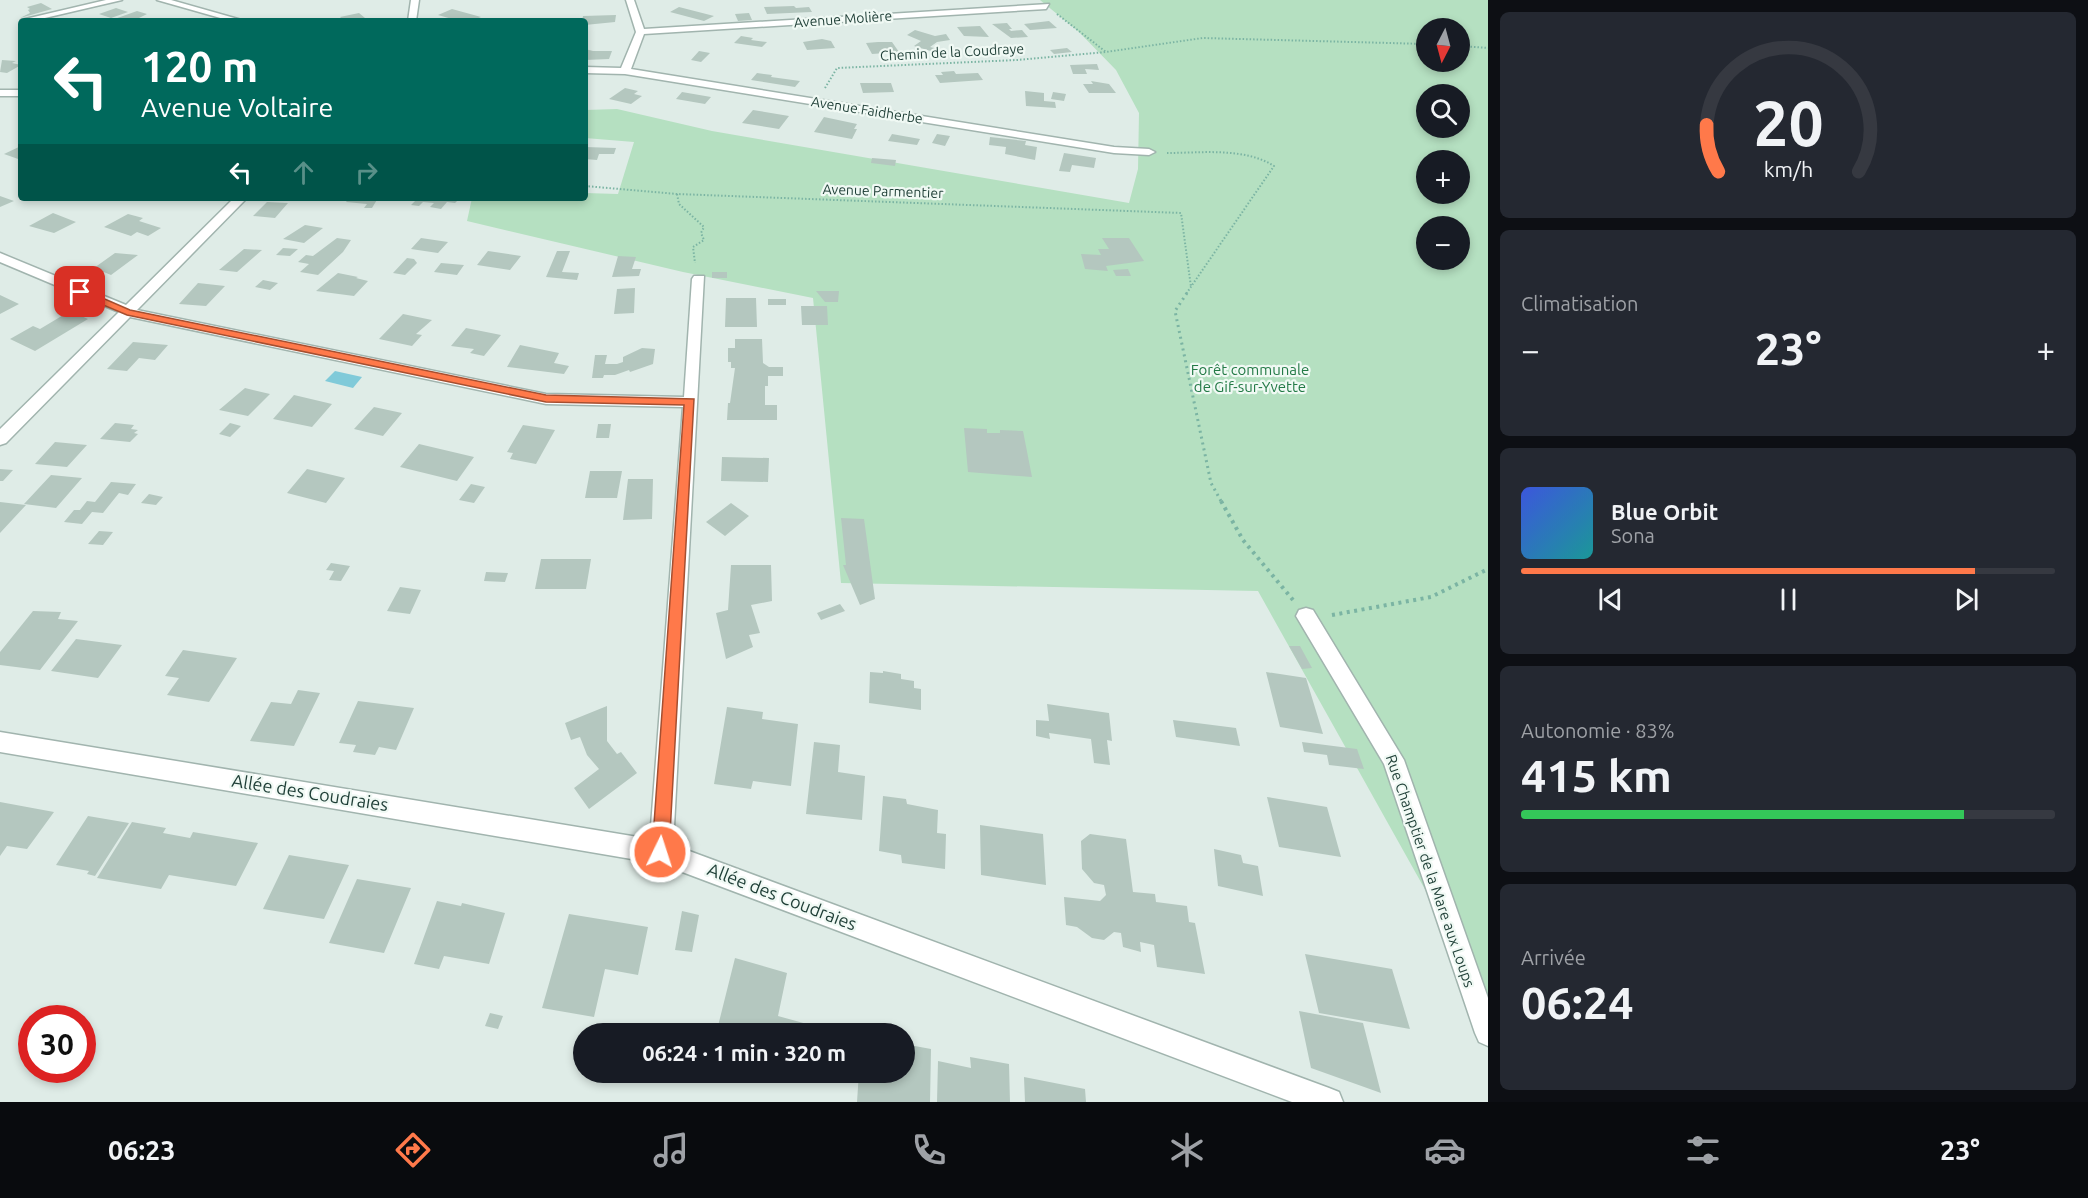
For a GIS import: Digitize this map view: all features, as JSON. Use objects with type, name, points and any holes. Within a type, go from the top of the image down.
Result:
[{"type":"street","points":[[34,18],[118,0]]},
{"type":"street","points":[[161,0],[230,18]]},
{"type":"street","points":[[412,18],[415,0]]},
{"type":"street","points":[[625,71],[640,32],[630,0]]},
{"type":"street","name":"Avenue Molière","points":[[640,32],[1046,6]]},
{"type":"street","name":"Avenue Faidherbe","points":[[588,69],[625,71],[1114,150],[1149,153]]},
{"type":"street","points":[[0,93],[18,93]]},
{"type":"street","points":[[0,438],[238,201]]},
{"type":"street","points":[[0,257],[127,312],[546,399],[690,402]]},
{"type":"street","points":[[660,852],[699,279]]},
{"type":"street","name":"Rue Champtier de la Mare aux Loups","points":[[1306,616],[1393,760],[1488,1033]]},
{"type":"street","name":"Allée des Coudraies","points":[[0,742],[660,852],[1329,1102]]},
{"type":"path","points":[[1046,6],[1106,52],[1158,43],[1227,38],[1294,42],[1416,44]]},
{"type":"path","points":[[1470,47],[1488,48]]},
{"type":"path","name":"Chemin de la Coudraye","points":[[816,102],[837,68],[1017,60],[1106,52]]},
{"type":"path","points":[[1149,153],[1247,156],[1261,158],[1274,166],[1175,311],[1212,483],[1243,540],[1306,616],[1337,615],[1431,597],[1488,569]]},
{"type":"path","name":"Avenue Parmentier","points":[[588,186],[677,194],[1181,213],[1191,288]]},
{"type":"path","points":[[677,194],[679,204],[704,227],[701,233],[704,240],[693,247],[699,279]]},
{"type":"green space","name":"Forêt communale de Gif-sur-Yvette","points":[[1040,0],[1488,0],[1488,1002],[1258,591],[841,583],[813,298],[683,272],[467,221],[471,201],[588,201],[588,193],[618,194],[634,142],[588,138],[588,110],[617,109],[712,131],[1129,203],[1138,169],[1139,113],[1116,70],[1079,32]]},
{"type":"water","points":[[335,371],[362,377],[353,388],[325,381]]},
{"type":"building","points":[[41,3],[52,9],[20,18],[30,13],[27,7]]},
{"type":"building","points":[[794,6],[796,8],[809,7],[812,12],[767,14],[764,7]]},
{"type":"building","points":[[679,7],[714,16],[704,21],[670,12]]},
{"type":"building","points":[[116,8],[128,12],[111,18],[99,14]]},
{"type":"building","points":[[452,9],[481,17],[448,18],[438,15]]},
{"type":"building","points":[[137,11],[147,14],[139,18],[117,18]]},
{"type":"building","points":[[359,13],[365,18],[341,18]]},
{"type":"building","points":[[749,13],[752,20],[738,21],[735,14]]},
{"type":"building","points":[[616,15],[615,22],[588,25],[588,18],[583,18],[583,16]]},
{"type":"building","points":[[1049,21],[1057,28],[1030,30],[1024,24]]},
{"type":"building","points":[[1007,23],[1011,31],[1022,30],[1028,37],[1011,38],[992,24]]},
{"type":"building","points":[[980,26],[989,37],[964,36],[957,27]]},
{"type":"building","points":[[915,30],[935,36],[946,34],[950,40],[937,42],[930,47],[938,49],[934,52],[914,46],[921,41],[907,35]]},
{"type":"building","points":[[741,36],[767,42],[762,47],[734,43]]},
{"type":"building","points":[[822,39],[831,41],[835,48],[807,50],[803,42]]},
{"type":"building","points":[[892,42],[899,52],[872,54],[866,43]]},
{"type":"building","points":[[1067,48],[1072,52],[1054,54],[1050,50]]},
{"type":"building","points":[[588,50],[612,51],[609,59],[588,60]]},
{"type":"building","points":[[699,51],[710,53],[701,62],[691,60]]},
{"type":"building","points":[[2,60],[16,61],[12,63],[18,64],[18,67],[7,73],[0,72]]},
{"type":"building","points":[[1097,64],[1099,70],[1085,69],[1087,74],[1073,74],[1070,65]]},
{"type":"building","points":[[954,71],[956,74],[978,73],[983,80],[940,83],[935,75]]},
{"type":"building","points":[[757,73],[800,81],[795,87],[751,80]]},
{"type":"building","points":[[1091,81],[1109,84],[1116,93],[1089,93],[1083,84],[1093,84]]},
{"type":"building","points":[[860,83],[891,83],[894,92],[863,93]]},
{"type":"building","points":[[625,88],[638,91],[634,94],[642,96],[631,104],[609,99]]},
{"type":"building","points":[[1025,91],[1044,93],[1044,101],[1055,102],[1056,108],[1026,106]]},
{"type":"building","points":[[682,92],[711,97],[705,104],[676,99]]},
{"type":"building","points":[[1053,92],[1066,94],[1064,101],[1051,99]]},
{"type":"building","points":[[753,110],[789,116],[779,129],[742,123]]},
{"type":"building","points":[[824,117],[857,124],[852,139],[814,132]]},
{"type":"building","points":[[892,134],[920,139],[917,145],[888,141]]},
{"type":"building","points":[[937,134],[950,136],[945,146],[932,143]]},
{"type":"building","points":[[990,137],[1026,141],[1025,145],[1037,147],[1035,160],[1005,154],[1006,147],[989,145]]},
{"type":"building","points":[[18,147],[18,159],[4,154]]},
{"type":"building","points":[[588,147],[616,148],[614,154],[599,154],[597,160],[588,159]]},
{"type":"building","points":[[1064,153],[1096,158],[1094,168],[1072,165],[1070,172],[1059,171]]},
{"type":"building","points":[[872,158],[896,160],[895,166],[871,163]]},
{"type":"building","points":[[0,196],[14,201],[0,207]]},
{"type":"building","points":[[376,201],[372,208],[364,208],[367,204],[346,202]]},
{"type":"building","points":[[415,201],[457,201],[447,202],[441,209],[430,207],[434,203],[423,202],[419,206],[411,205]]},
{"type":"building","points":[[267,202],[288,203],[275,218],[253,216]]},
{"type":"building","points":[[53,213],[76,222],[54,233],[29,226]]},
{"type":"building","points":[[128,214],[143,218],[139,221],[161,228],[148,236],[137,232],[131,236],[104,227]]},
{"type":"building","points":[[305,225],[323,228],[304,243],[283,239]]},
{"type":"building","points":[[337,238],[351,240],[343,252],[318,275],[300,272],[309,264],[298,262],[306,255],[313,256]]},
{"type":"building","points":[[421,238],[448,242],[438,253],[411,249]]},
{"type":"building","points":[[1102,238],[1129,238],[1144,261],[1106,266],[1108,271],[1085,269],[1081,254],[1101,255],[1098,249],[1109,249]]},
{"type":"building","points":[[283,248],[298,249],[290,256],[276,255]]},
{"type":"building","points":[[244,249],[262,250],[237,272],[219,270]]},
{"type":"building","points":[[488,251],[521,256],[510,270],[477,265]]},
{"type":"building","points":[[557,251],[570,251],[562,272],[579,273],[577,280],[546,277]]},
{"type":"building","points":[[115,253],[138,255],[111,275],[94,268]]},
{"type":"building","points":[[618,256],[636,257],[632,269],[641,269],[639,276],[612,277]]},
{"type":"building","points":[[407,258],[414,259],[417,263],[405,275],[393,273]]},
{"type":"building","points":[[441,263],[464,265],[457,275],[434,272]]},
{"type":"building","points":[[1128,269],[1131,276],[1116,276],[1113,270]]},
{"type":"building","points":[[712,272],[727,272],[727,278],[712,278]]},
{"type":"building","points":[[338,273],[368,281],[354,296],[316,291]]},
{"type":"building","points":[[263,280],[278,283],[270,290],[255,287]]},
{"type":"building","points":[[198,283],[225,286],[206,306],[179,304]]},
{"type":"building","points":[[635,288],[634,313],[614,314],[617,289]]},
{"type":"building","points":[[816,291],[839,291],[838,302],[825,302]]},
{"type":"building","points":[[0,295],[19,304],[0,314]]},
{"type":"building","points":[[726,298],[756,298],[757,327],[725,327]]},
{"type":"building","points":[[768,299],[786,299],[786,305],[768,305]]},
{"type":"building","points":[[801,306],[827,306],[828,325],[802,325]]},
{"type":"building","points":[[70,311],[88,319],[35,351],[10,339],[33,326],[40,329]]},
{"type":"building","points":[[403,314],[432,320],[416,334],[422,335],[412,346],[379,339]]},
{"type":"building","points":[[466,328],[501,335],[484,356],[470,353],[474,349],[451,346]]},
{"type":"building","points":[[735,339],[762,339],[763,363],[769,367],[783,367],[783,376],[768,376],[768,386],[765,386],[765,405],[777,405],[777,420],[727,420],[735,368],[731,368],[731,362],[728,362],[728,348],[735,348]]},
{"type":"building","points":[[133,342],[168,345],[155,360],[139,358],[127,371],[107,369]]},
{"type":"building","points":[[520,345],[559,353],[554,363],[569,366],[564,374],[507,367]]},
{"type":"building","points":[[642,348],[655,349],[653,364],[630,372],[629,370],[615,375],[604,375],[603,378],[592,378],[595,355],[607,355],[605,364],[617,364],[623,362],[623,357]]},
{"type":"building","points":[[245,388],[270,394],[248,416],[219,410]]},
{"type":"building","points":[[294,395],[332,404],[312,427],[273,419]]},
{"type":"building","points":[[374,407],[402,413],[383,436],[354,429]]},
{"type":"building","points":[[115,423],[134,425],[131,429],[138,430],[134,433],[138,434],[130,442],[100,439]]},
{"type":"building","points":[[230,423],[241,426],[230,437],[219,434]]},
{"type":"building","points":[[598,424],[611,424],[609,438],[596,438]]},
{"type":"building","points":[[523,425],[555,430],[536,464],[510,459],[513,453],[507,452]]},
{"type":"building","points":[[964,428],[987,429],[987,433],[1000,433],[1000,430],[1023,431],[1032,477],[968,472]]},
{"type":"building","points":[[55,442],[87,445],[67,467],[35,464]]},
{"type":"building","points":[[419,444],[474,457],[457,481],[400,467]]},
{"type":"building","points":[[722,457],[769,458],[768,482],[721,481]]},
{"type":"building","points":[[0,469],[13,470],[3,481],[0,481]]},
{"type":"building","points":[[307,469],[345,478],[326,503],[287,493]]},
{"type":"building","points":[[590,471],[622,471],[617,498],[585,498]]},
{"type":"building","points":[[51,475],[82,478],[56,508],[24,504]]},
{"type":"building","points":[[628,479],[653,479],[652,519],[623,520]]},
{"type":"building","points":[[111,482],[136,484],[128,495],[119,493],[103,513],[92,512],[82,524],[64,522],[74,510],[80,510],[87,501],[95,502]]},
{"type":"building","points":[[471,484],[485,487],[474,503],[459,500]]},
{"type":"building","points":[[149,494],[163,497],[156,505],[141,503]]},
{"type":"building","points":[[0,502],[26,505],[0,533]]},
{"type":"building","points":[[731,503],[749,516],[725,536],[706,522]]},
{"type":"building","points":[[841,518],[864,519],[875,599],[860,605],[843,565],[846,565]]},
{"type":"building","points":[[99,531],[113,532],[103,545],[88,544]]},
{"type":"building","points":[[541,559],[591,559],[586,589],[535,589]]},
{"type":"building","points":[[331,563],[350,566],[341,581],[329,580],[334,571],[326,570]]},
{"type":"building","points":[[731,565],[771,565],[772,601],[751,605],[760,633],[749,635],[753,647],[726,659],[716,613],[728,610]]},
{"type":"building","points":[[486,572],[508,573],[505,582],[484,581]]},
{"type":"building","points":[[400,587],[421,590],[410,614],[387,611]]},
{"type":"building","points":[[840,604],[845,611],[821,620],[817,613]]},
{"type":"building","points":[[33,611],[61,612],[58,619],[78,621],[40,670],[0,665],[0,652]]},
{"type":"building","points":[[76,639],[122,645],[98,678],[51,671]]},
{"type":"building","points":[[1289,646],[1300,646],[1312,668],[1302,669]]},
{"type":"building","points":[[183,650],[237,658],[209,702],[167,695],[179,678],[165,676]]},
{"type":"building","points":[[883,671],[901,674],[901,679],[914,681],[914,688],[921,689],[921,710],[869,703],[870,672],[883,673]]},
{"type":"building","points":[[1266,672],[1306,678],[1323,734],[1280,727]]},
{"type":"building","points":[[298,690],[320,693],[294,746],[250,741],[271,702],[291,704]]},
{"type":"building","points":[[358,701],[414,708],[396,750],[379,747],[375,755],[353,752],[356,745],[339,743]]},
{"type":"building","points":[[1047,704],[1109,713],[1112,741],[1107,740],[1110,765],[1094,763],[1091,739],[1049,733],[1050,739],[1036,736],[1036,720],[1049,721]]},
{"type":"building","points":[[607,706],[607,741],[617,754],[621,752],[637,773],[589,809],[574,788],[599,769],[587,755],[580,737],[571,740],[565,723]]},
{"type":"building","points":[[727,707],[763,712],[762,719],[798,724],[791,786],[753,781],[751,789],[714,784]]},
{"type":"building","points":[[1173,720],[1236,728],[1240,746],[1176,737]]},
{"type":"building","points":[[814,742],[840,745],[838,772],[865,776],[862,820],[806,814]]},
{"type":"building","points":[[1302,742],[1357,749],[1364,769],[1329,765],[1327,755],[1304,752]]},
{"type":"building","points":[[883,796],[906,799],[907,804],[938,810],[937,833],[946,834],[945,869],[902,863],[901,855],[879,851]]},
{"type":"building","points":[[1267,797],[1327,807],[1341,857],[1279,847]]},
{"type":"building","points":[[0,802],[54,812],[27,849],[7,846],[0,856]]},
{"type":"building","points":[[88,816],[129,823],[95,876],[87,874],[89,871],[56,865]]},
{"type":"building","points":[[132,822],[166,828],[163,833],[190,838],[193,832],[258,843],[236,886],[169,875],[161,889],[97,878]]},
{"type":"building","points":[[980,825],[1043,834],[1046,885],[981,875]]},
{"type":"building","points":[[1090,834],[1126,839],[1133,892],[1155,894],[1156,902],[1187,906],[1189,922],[1195,923],[1205,974],[1157,967],[1154,945],[1140,942],[1141,952],[1123,947],[1121,933],[1114,932],[1104,940],[1092,938],[1077,927],[1066,925],[1064,897],[1100,901],[1106,895],[1104,885],[1094,883],[1082,869],[1081,841]]},
{"type":"building","points":[[1214,849],[1241,855],[1243,863],[1258,866],[1263,896],[1218,886]]},
{"type":"building","points":[[289,855],[349,865],[324,919],[263,909]]},
{"type":"building","points":[[357,879],[411,888],[384,953],[329,943]]},
{"type":"building","points":[[437,901],[461,906],[462,903],[505,913],[489,964],[444,956],[439,969],[414,964]]},
{"type":"building","points":[[682,911],[699,915],[692,952],[675,950]]},
{"type":"building","points":[[569,914],[648,927],[638,975],[605,969],[594,1017],[542,1008]]},
{"type":"building","points":[[1305,954],[1392,969],[1410,1029],[1319,1013]]},
{"type":"building","points":[[735,958],[787,973],[778,1016],[803,1023],[719,1023]]},
{"type":"building","points":[[1299,1011],[1363,1023],[1381,1093],[1311,1068]]},
{"type":"building","points":[[490,1013],[503,1016],[498,1029],[485,1026]]},
{"type":"building","points":[[915,1046],[931,1049],[930,1102],[857,1102],[858,1083],[915,1083]]},
{"type":"building","points":[[970,1057],[1009,1064],[1010,1102],[937,1102],[938,1061],[971,1068]]},
{"type":"building","points":[[1024,1077],[1085,1089],[1086,1102],[1025,1102]]},
{"type":"route","points":[[80,292],[127,312],[546,399],[690,402],[660,852]]}]
